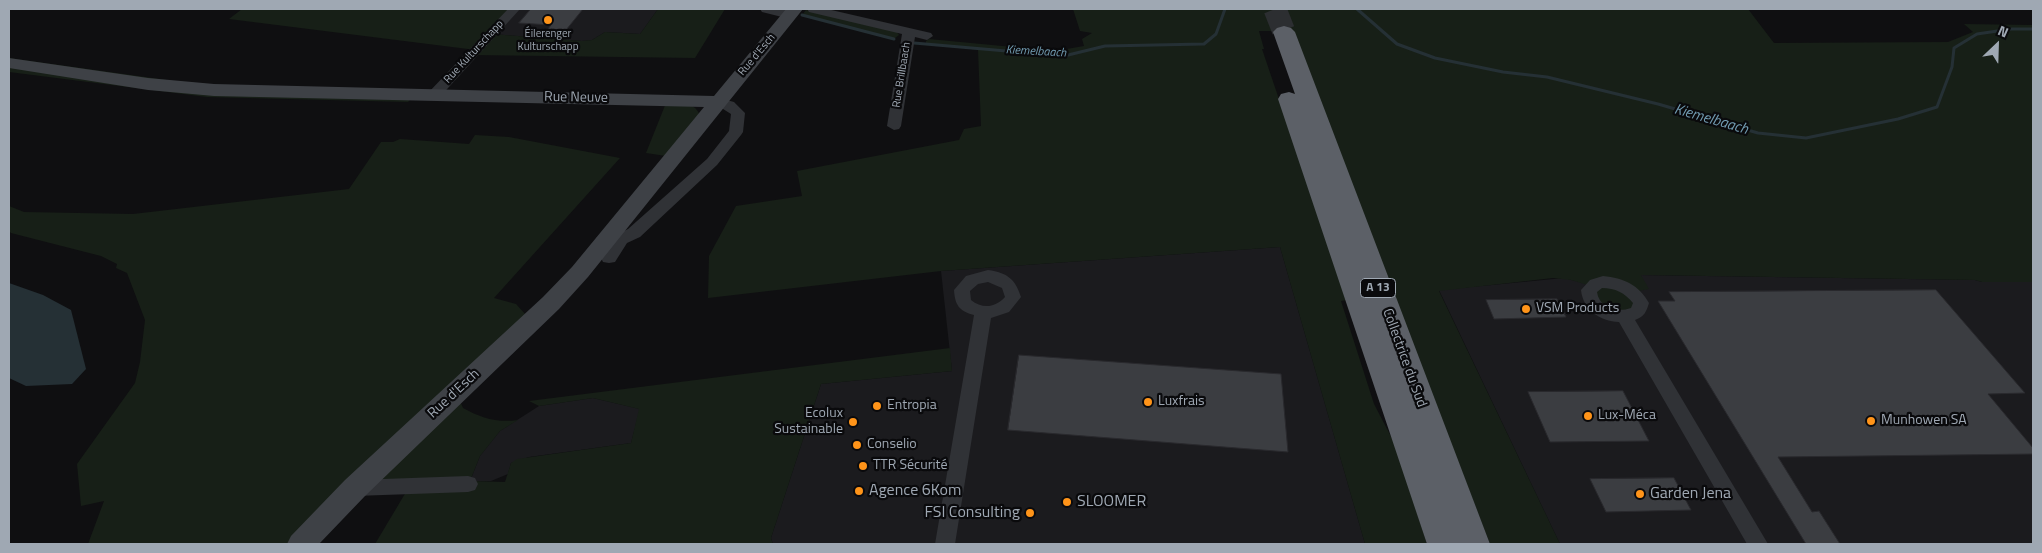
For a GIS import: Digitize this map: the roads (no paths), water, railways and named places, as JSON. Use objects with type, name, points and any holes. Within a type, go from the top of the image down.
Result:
[{"type":"highway","name":"Collectrice du Sud","points":[[1444,544],[1274,32],[1473,544]]},
{"type":"street","name":"Rue Kulturschapp","points":[[433,96],[514,9]]},
{"type":"street","points":[[766,9],[792,12]]},
{"type":"street","name":"Rue Brillbaach","points":[[813,9],[909,32],[894,126]]},
{"type":"street","name":"Rue d'Esch","points":[[611,246],[719,102],[792,12]]},
{"type":"street","points":[[909,32],[927,36]]},
{"type":"street","name":"Rue Neuve","points":[[9,63],[148,84],[214,90],[719,102]]},
{"type":"street","name":"Rue d'Esch","points":[[300,544],[354,488],[536,319],[580,272],[611,246],[634,233],[712,162],[736,132],[738,113],[729,105],[719,102]]},
{"type":"street","points":[[945,544],[983,312]]},
{"type":"street","points":[[1625,317],[1758,544]]},
{"type":"street","points":[[354,488],[468,484]]},
{"type":"waterway","name":"Kiemelbaach","points":[[914,43],[1064,56],[1105,46],[1204,44],[1216,34],[1225,9]]},
{"type":"waterway","name":"Kiemelbaach","points":[[1357,9],[1397,44],[1435,58],[1503,72],[1547,77],[1658,104],[1758,133],[1806,138],[1898,119],[1937,107],[1952,67],[1954,48],[1977,34],[2011,29],[2033,29]]},
{"type":"waterway","points":[[802,15],[894,39]]},
{"type":"tunnel","points":[[1275,9],[1284,32]]},
{"type":"place","name":"Éilerenger Kulturschapp","points":[[548,20]]},
{"type":"place","name":"VSM Products","points":[[1526,309]]},
{"type":"place","name":"Luxfrais","points":[[1148,402]]},
{"type":"place","name":"Entropia","points":[[877,406]]},
{"type":"place","name":"Lux-Méca","points":[[1588,416]]},
{"type":"place","name":"Munhowen SA","points":[[1871,421]]},
{"type":"place","name":"Ecolux Sustainable","points":[[853,422]]},
{"type":"place","name":"Conselio","points":[[857,445]]},
{"type":"place","name":"TTR Sécurité","points":[[863,466]]},
{"type":"place","name":"Agence 6Kom","points":[[859,491]]},
{"type":"place","name":"Garden Jena","points":[[1640,494]]},
{"type":"place","name":"SLOOMER","points":[[1067,502]]},
{"type":"place","name":"FSI Consulting","points":[[1030,513]]}]
